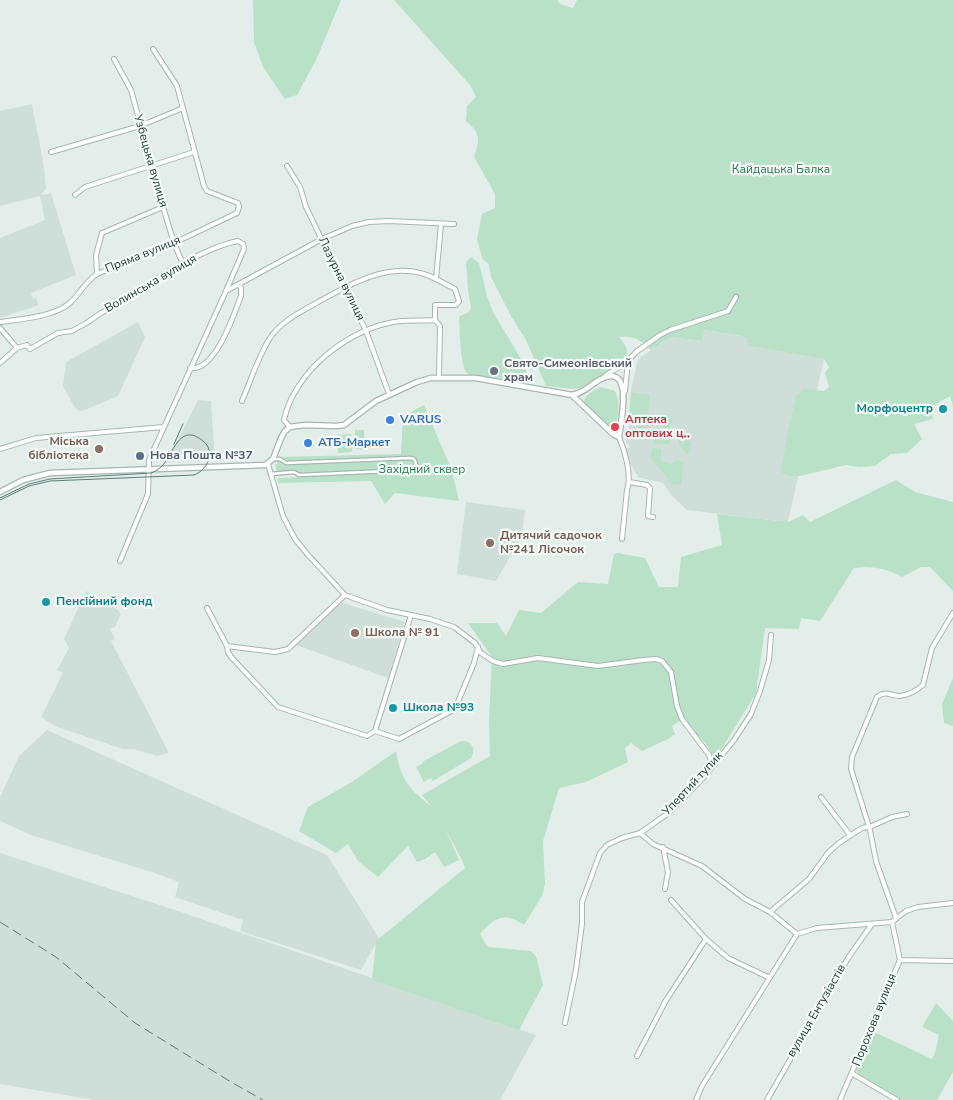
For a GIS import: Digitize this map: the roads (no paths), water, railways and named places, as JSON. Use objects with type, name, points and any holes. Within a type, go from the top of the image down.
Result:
[{"type":"street","points":[[75,195],[85,188],[194,152],[176,86],[153,49]]},
{"type":"street","name":"Узбецька вулиця","points":[[114,59],[131,90],[163,208],[182,264]]},
{"type":"street","points":[[51,152],[140,126],[183,108]]},
{"type":"street","name":"Пряма вулиця","points":[[0,322],[49,314],[60,310],[70,303],[88,280],[98,274],[174,243],[237,213],[238,203],[207,191],[194,152]]},
{"type":"street","name":"Лазурна вулиця","points":[[287,166],[300,187],[306,207],[366,331],[390,394]]},
{"type":"street","points":[[98,274],[96,255],[102,233],[163,208]]},
{"type":"street","points":[[226,291],[322,239],[352,226],[369,222],[389,221],[454,224]]},
{"type":"street","points":[[436,279],[441,224]]},
{"type":"street","name":"Волинська вулиця","points":[[17,348],[27,345],[30,349],[58,333],[72,331],[140,292],[146,286],[182,264],[214,248],[238,241],[242,244],[244,249],[226,291],[149,460],[148,494],[120,561]]},
{"type":"street","points":[[242,401],[270,338],[279,328],[297,314],[344,287],[368,277],[394,271],[430,276],[455,289],[459,300],[456,305],[435,305],[436,320],[440,326],[439,377]]},
{"type":"street","points":[[190,368],[196,369],[202,366],[218,349],[241,296],[239,284]]},
{"type":"street","points":[[0,492],[22,480],[50,474],[268,464],[274,458],[281,438],[290,427],[297,425],[344,425],[368,406],[390,394],[416,382],[439,377],[476,378],[572,395],[581,393],[628,361],[636,352],[660,335],[728,311],[736,297]]},
{"type":"street","points":[[290,427],[284,420],[286,407],[298,386],[333,348],[366,331],[399,321],[436,320]]},
{"type":"street","points":[[0,328],[17,348],[0,363]]},
{"type":"street","points":[[622,539],[629,482],[620,437],[628,361]]},
{"type":"street","points":[[599,380],[609,377],[616,378],[620,381],[625,391]]},
{"type":"street","points":[[572,395],[613,434],[620,437]]},
{"type":"street","points":[[0,449],[36,438],[164,427]]},
{"type":"street","points":[[270,474],[294,472],[298,475],[410,470],[416,464],[415,460],[410,458],[286,463],[280,458],[274,458]]},
{"type":"street","points":[[268,464],[283,516],[295,539],[345,595],[387,610],[430,619],[454,628],[468,637],[482,653],[493,661],[503,664],[538,658],[598,666],[656,659],[662,661],[670,672],[677,706],[682,719],[708,755],[712,765]]},
{"type":"street","points":[[629,482],[647,485],[650,488],[648,516],[653,517]]},
{"type":"street","points":[[227,646],[276,652],[288,649],[345,595]]},
{"type":"street","points":[[207,608],[232,658],[278,707],[367,736],[375,731],[411,615]]},
{"type":"street","points":[[896,918],[876,861],[851,769],[852,757],[877,696],[881,693],[901,696],[923,685],[932,648],[953,613]]},
{"type":"street","name":"Упертий тупик","points":[[565,1023],[580,942],[582,902],[600,853],[607,845],[640,833],[670,812],[734,740],[751,714],[760,691],[768,664],[771,634]]},
{"type":"street","points":[[375,731],[399,739],[455,709],[474,663],[478,647]]},
{"type":"street","points":[[821,796],[850,835]]},
{"type":"street","points":[[770,912],[809,879],[828,853],[838,843],[862,828],[906,814]]},
{"type":"street","points":[[640,833],[654,844],[702,866],[745,899],[770,912],[797,934]]},
{"type":"street","points":[[663,848],[668,872],[665,889]]},
{"type":"street","points":[[671,900],[706,939],[728,958],[770,978]]},
{"type":"street","points":[[696,1100],[702,1086],[797,934],[817,928],[892,922],[906,911],[918,907],[953,902]]},
{"type":"street","points":[[892,922],[900,960]]},
{"type":"street","name":"вулиця Ентузіастів","points":[[766,1100],[848,958],[872,924]]},
{"type":"street","points":[[637,1056],[665,1002],[706,939]]},
{"type":"street","name":"Порохова вулиця","points":[[840,1100],[853,1074],[900,960],[953,961]]},
{"type":"street","points":[[853,1074],[896,1100]]},
{"type":"tram line","points":[[174,444],[183,424]]},
{"type":"tram line","points":[[0,498],[29,484],[50,479],[151,473],[163,465],[184,436],[196,436],[207,445],[209,450],[209,460],[203,469],[194,475],[50,481],[29,486],[0,500]]},
{"type":"railway","points":[[0,922],[56,957],[135,1023],[263,1100]]},
{"type":"place","name":"Свято-Симеонівський храм","points":[[494,371]]},
{"type":"place","name":"Морфоцентр","points":[[943,409]]},
{"type":"place","name":"VARUS","points":[[390,420]]},
{"type":"place","name":"Аптека оптових ц‥","points":[[615,427]]},
{"type":"place","name":"АТБ-Маркет","points":[[308,443]]},
{"type":"place","name":"Міська бібліотека","points":[[99,449]]},
{"type":"place","name":"Нова Пошта №37","points":[[140,456]]},
{"type":"place","name":"Дитячий садочок №241 Лісочок","points":[[490,543]]},
{"type":"place","name":"Пенсійний фонд","points":[[46,602]]},
{"type":"place","name":"Школа № 91","points":[[355,633]]},
{"type":"place","name":"Школа №93","points":[[393,708]]},
{"type":"park label","name":"Кайдацька Балка","points":[[781,170]]},
{"type":"park label","name":"Західний сквер","points":[[422,470]]}]
